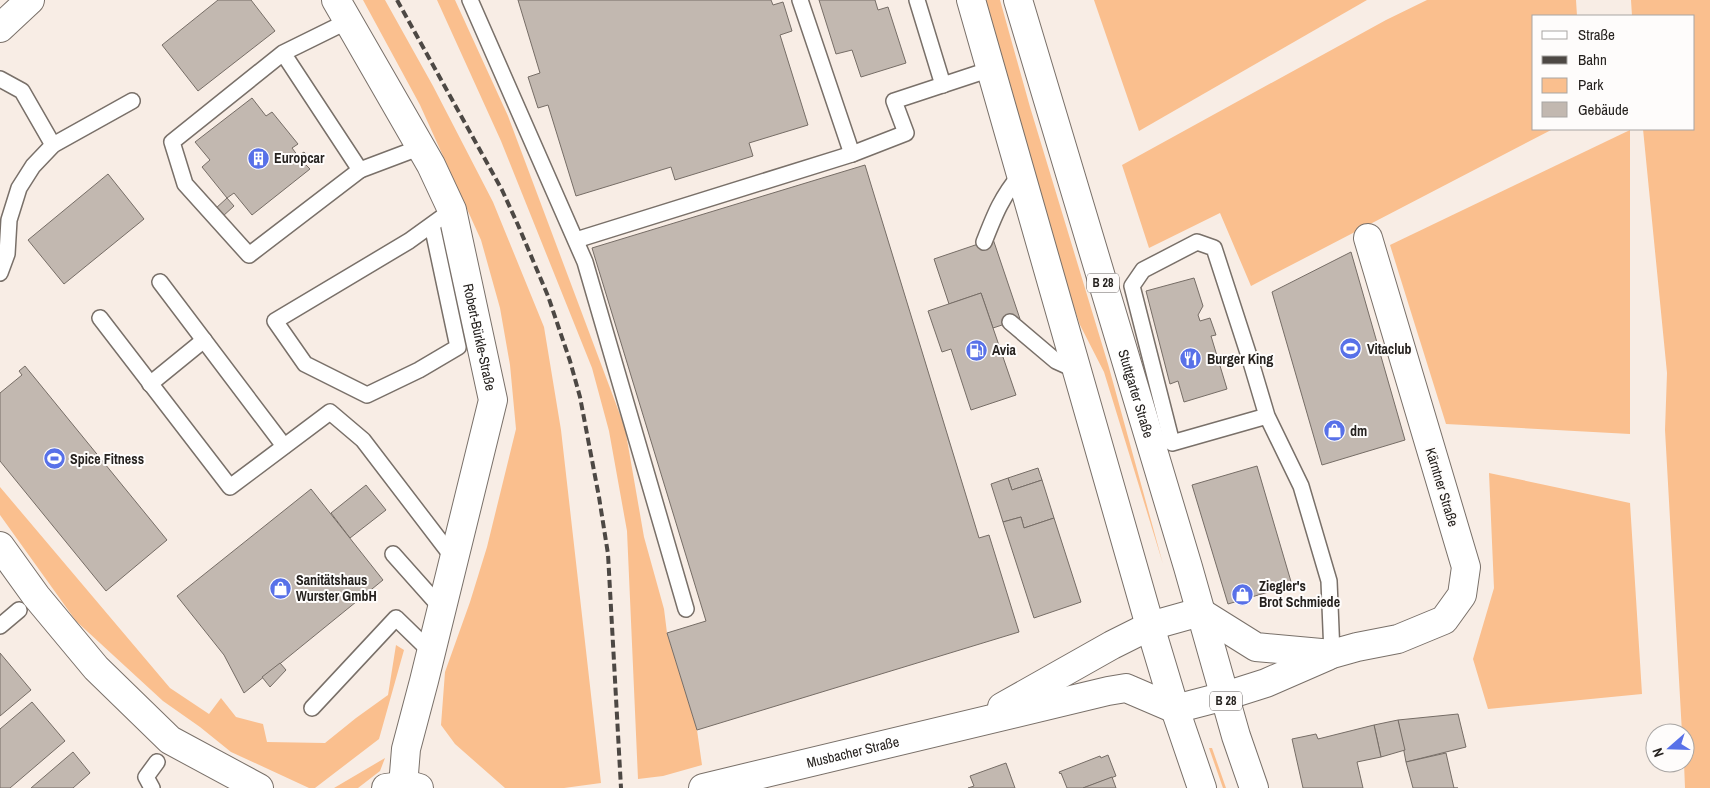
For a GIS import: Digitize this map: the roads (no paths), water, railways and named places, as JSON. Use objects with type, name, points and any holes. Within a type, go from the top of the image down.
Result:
[{"type":"street","points":[[0,28],[30,0]]},
{"type":"street","points":[[971,0],[1150,626],[1175,709],[1202,788]]},
{"type":"street","name":"Stuttgarter Straße","points":[[1018,0],[1254,788]]},
{"type":"street","name":"Robert-Bürkle-Straße","points":[[342,11],[421,147],[493,400],[432,652],[406,749],[403,787]]},
{"type":"street","name":"Kärntner Straße","points":[[1225,696],[1266,683],[1332,654],[1398,639],[1444,620],[1462,596],[1466,567],[1368,238]]},
{"type":"street","points":[[0,546],[36,596],[96,668],[170,740],[259,788]]},
{"type":"street","name":"Musbacher Straße","points":[[974,722],[1112,645],[1150,626],[1200,612]]},
{"type":"street","name":"Kärntner Straße","points":[[1200,612],[1256,647],[1332,654]]},
{"type":"street","name":"Musbacher Straße","points":[[703,788],[731,784],[974,722],[1108,691],[1126,688],[1175,709]]},
{"type":"street","name":"B 28","points":[[1175,709],[1225,696]]},
{"type":"lane","points":[[470,0],[585,262],[686,609]]},
{"type":"lane","points":[[800,0],[852,154]]},
{"type":"lane","points":[[917,0],[943,85]]},
{"type":"lane","points":[[342,11],[284,53],[172,142],[184,184],[249,255],[360,170],[421,147]]},
{"type":"lane","points":[[284,53],[360,170]]},
{"type":"lane","points":[[576,240],[852,154],[906,133],[894,100],[991,69]]},
{"type":"lane","points":[[0,78],[22,91],[53,146]]},
{"type":"lane","points":[[0,273],[7,254],[9,220],[19,188],[33,166],[53,146],[132,101]]},
{"type":"lane","points":[[984,242],[995,213],[1006,192],[1020,175]]},
{"type":"lane","points":[[442,217],[458,347],[420,370],[367,395],[305,364],[275,321],[410,241],[442,217]]},
{"type":"lane","points":[[1267,416],[1172,443],[1132,286],[1143,270],[1198,242],[1214,248],[1267,416],[1301,486],[1330,581],[1332,654]]},
{"type":"lane","points":[[160,282],[284,446]]},
{"type":"lane","points":[[100,318],[230,487],[330,412],[363,440],[454,559]]},
{"type":"lane","points":[[1010,322],[1056,361],[1078,371]]},
{"type":"lane","points":[[150,384],[204,340]]},
{"type":"lane","points":[[393,554],[442,609]]},
{"type":"lane","points":[[0,626],[19,610]]},
{"type":"lane","points":[[312,708],[396,618],[432,652]]},
{"type":"lane","points":[[152,788],[146,777],[157,762]]},
{"type":"railway","points":[[397,0],[502,190],[548,296],[570,361],[580,397],[608,554],[621,788]]},
{"type":"place","name":"Europcar","points":[[258,158]]},
{"type":"place","name":"Vitaclub","points":[[1351,349]]},
{"type":"place","name":"Avia","points":[[976,350]]},
{"type":"place","name":"Burger King","points":[[1191,359]]},
{"type":"place","name":"dm","points":[[1334,431]]},
{"type":"place","name":"Spice Fitness","points":[[54,459]]},
{"type":"place","name":"Sanitätshaus Wurster GmbH","points":[[280,588]]},
{"type":"place","name":"Ziegler's Brot Schmiede","points":[[1243,594]]}]
